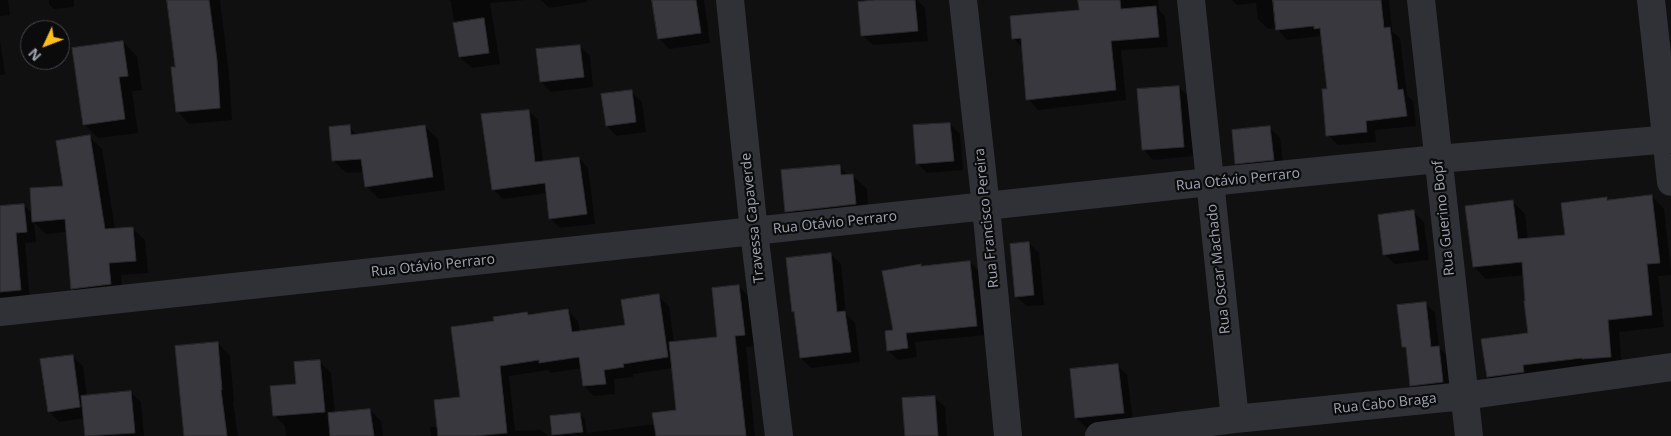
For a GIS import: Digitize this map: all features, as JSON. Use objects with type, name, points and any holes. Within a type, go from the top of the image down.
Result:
[{"type":"street","name":"Travessa Capaverde","points":[[730,0],[754,232],[779,436]]},
{"type":"street","name":"Rua Francisco Pereira","points":[[963,0],[986,207],[1008,436]]},
{"type":"street","name":"Rua Oscar Machado","points":[[1190,0],[1235,419]]},
{"type":"street","name":"Rua Guerino Bopf","points":[[1421,0],[1469,436]]},
{"type":"street","points":[[1651,0],[1669,140],[1671,182]]},
{"type":"street","name":"Rua Otávio Perraro","points":[[0,312],[1209,182],[1438,159],[1669,140]]},
{"type":"street","name":"Rua Cabo Braga","points":[[1099,436],[1235,419],[1464,396],[1671,367]]},
{"type":"building","points":[[167,0],[209,0],[217,60],[220,108],[176,112],[171,67],[175,67]]},
{"type":"building","points":[[652,0],[696,0],[701,33],[658,39]]},
{"type":"building","points":[[915,0],[918,31],[861,36],[858,2]]},
{"type":"building","points":[[1078,0],[1120,0],[1121,9],[1156,6],[1159,37],[1111,41],[1116,90],[1026,100],[1021,38],[1012,39],[1010,16],[1079,10]]},
{"type":"building","points":[[1273,0],[1381,0],[1384,28],[1390,27],[1398,90],[1403,89],[1407,116],[1366,121],[1367,132],[1326,136],[1322,89],[1327,89],[1320,28],[1314,29],[1314,26],[1276,30]]},
{"type":"building","points":[[484,18],[489,53],[459,57],[453,23]]},
{"type":"building","points":[[123,41],[128,76],[119,77],[125,119],[83,125],[72,48]]},
{"type":"building","points":[[580,45],[584,77],[540,82],[536,49]]},
{"type":"building","points":[[1179,86],[1184,147],[1142,150],[1137,89]]},
{"type":"building","points":[[632,90],[636,122],[606,126],[601,94]]},
{"type":"building","points":[[529,110],[535,162],[579,157],[587,214],[549,219],[545,183],[492,190],[481,114]]},
{"type":"building","points":[[950,123],[954,161],[916,164],[913,125]]},
{"type":"building","points":[[350,125],[351,135],[425,125],[433,177],[365,187],[361,159],[332,161],[329,127]]},
{"type":"building","points":[[1270,126],[1274,160],[1235,164],[1232,130]]},
{"type":"building","points":[[90,135],[105,229],[133,227],[136,261],[109,263],[111,284],[71,289],[65,219],[32,222],[30,188],[63,186],[56,141]]},
{"type":"building","points":[[840,165],[841,175],[853,174],[856,204],[785,212],[781,170]]},
{"type":"building","points":[[1652,195],[1660,263],[1647,264],[1652,315],[1608,320],[1611,357],[1582,358],[1523,365],[1524,372],[1487,377],[1481,339],[1528,333],[1522,262],[1473,267],[1465,206],[1513,200],[1518,239],[1565,235],[1561,203],[1607,197],[1607,200]]},
{"type":"building","points":[[24,204],[27,232],[16,233],[21,290],[0,292],[0,206]]},
{"type":"building","points":[[1414,210],[1419,250],[1383,255],[1378,215]]},
{"type":"building","points":[[1029,242],[1034,295],[1015,297],[1010,244]]},
{"type":"building","points":[[831,253],[837,312],[845,311],[851,352],[800,358],[794,311],[792,312],[786,258]]},
{"type":"building","points":[[970,261],[977,326],[906,333],[908,348],[887,351],[885,331],[893,330],[882,271],[921,264],[921,266]]},
{"type":"building","points":[[739,285],[745,335],[735,336],[746,436],[656,436],[652,413],[676,410],[669,342],[717,337],[712,288]]},
{"type":"building","points":[[659,294],[668,357],[623,364],[624,367],[604,370],[606,384],[583,386],[579,357],[539,363],[539,360],[500,366],[507,433],[475,436],[438,436],[434,400],[460,397],[451,327],[494,321],[493,317],[527,312],[528,315],[568,309],[572,332],[625,325],[621,300]]},
{"type":"building","points":[[1426,302],[1431,347],[1439,346],[1443,382],[1410,386],[1406,347],[1402,347],[1397,305]]},
{"type":"building","points":[[218,342],[221,390],[227,436],[184,436],[175,346]]},
{"type":"building","points":[[73,355],[80,407],[48,412],[40,359]]},
{"type":"building","points":[[320,360],[325,412],[273,416],[270,386],[296,384],[294,362]]},
{"type":"building","points":[[1118,364],[1124,413],[1075,418],[1070,369]]},
{"type":"building","points":[[131,391],[135,433],[85,436],[81,396]]},
{"type":"building","points":[[935,396],[938,436],[905,436],[902,398]]},
{"type":"building","points":[[370,409],[374,436],[330,436],[328,413]]},
{"type":"building","points":[[580,413],[583,432],[552,435],[550,416]]}]
